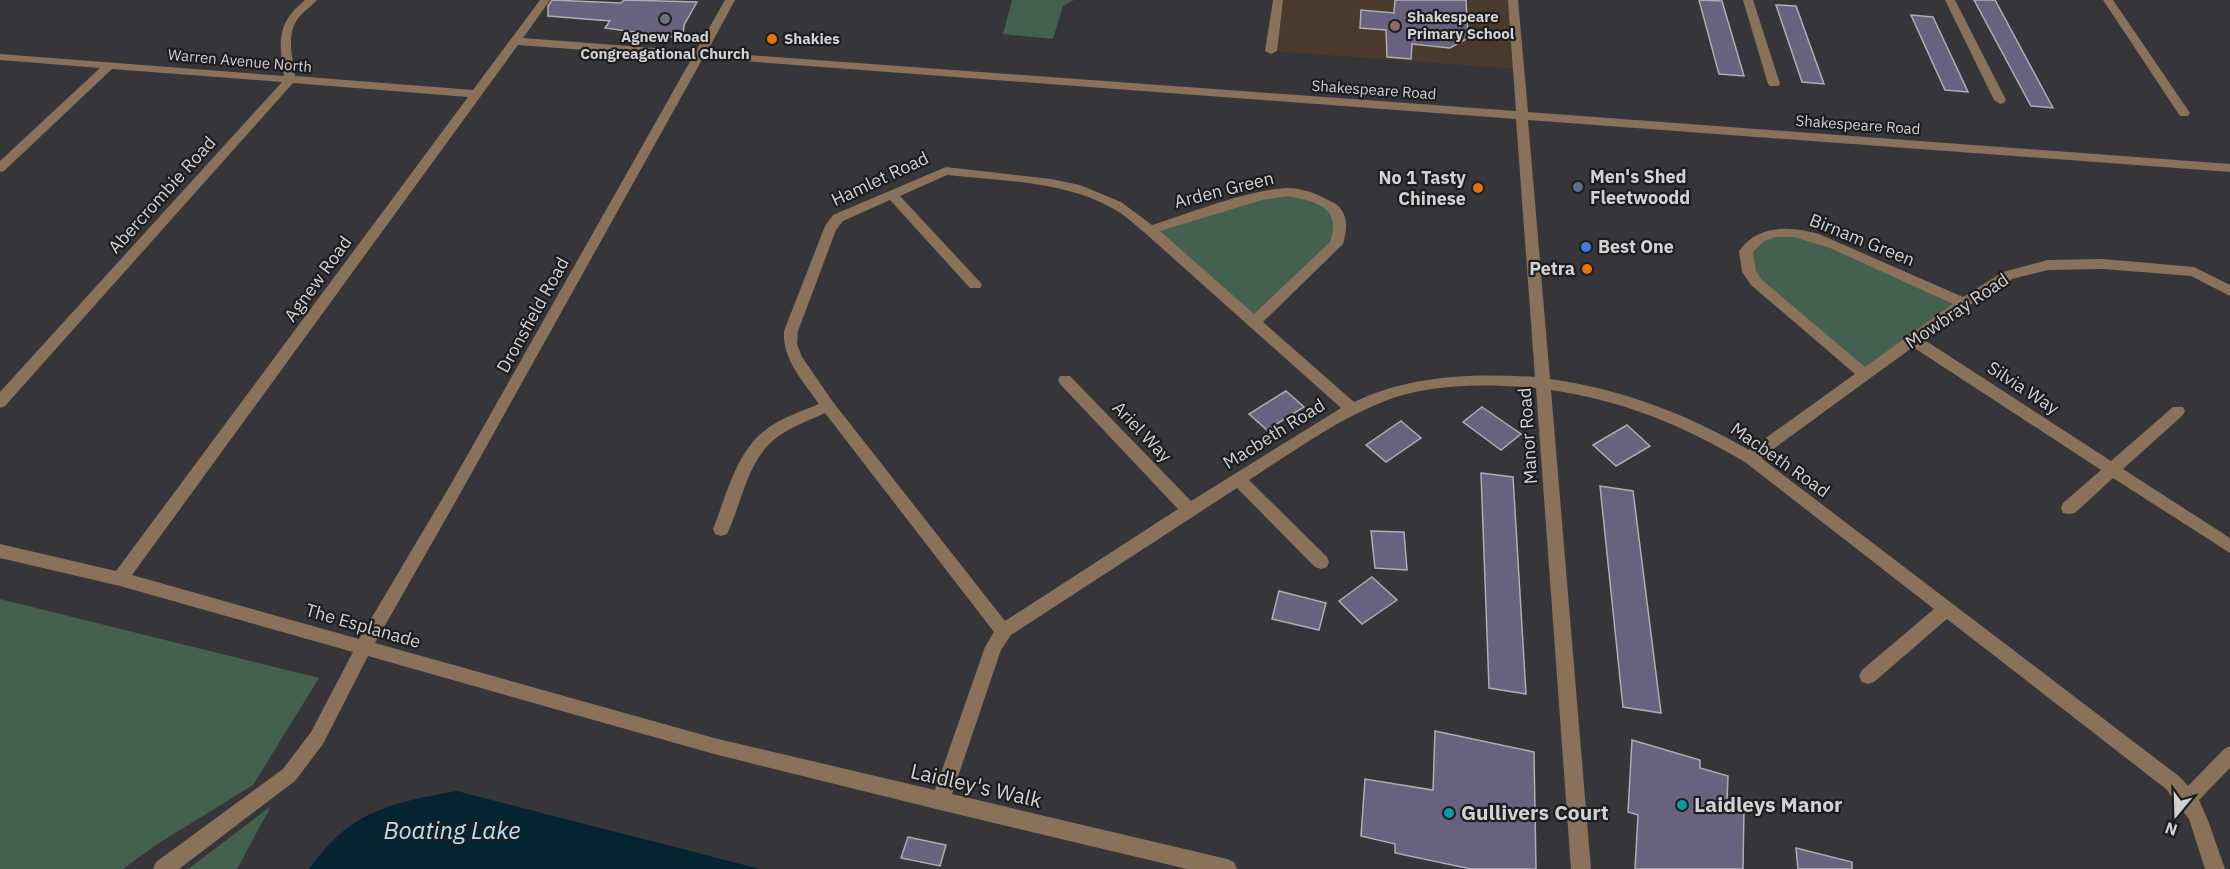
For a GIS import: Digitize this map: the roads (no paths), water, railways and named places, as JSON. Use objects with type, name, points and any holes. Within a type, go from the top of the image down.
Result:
[{"type":"street","points":[[290,80],[284,39],[287,26],[296,13],[312,0]]},
{"type":"street","name":"Agnew Road","points":[[120,579],[545,0]]},
{"type":"street","name":"Dronsfield Road","points":[[163,869],[289,775],[317,738],[364,646],[420,546],[456,488],[730,0]]},
{"type":"street","points":[[1271,51],[1278,0]]},
{"type":"street","name":"Manor Road","points":[[1513,0],[1581,869]]},
{"type":"street","points":[[1748,0],[1774,84]]},
{"type":"street","points":[[1950,0],[2000,100]]},
{"type":"street","points":[[2108,0],[2184,113]]},
{"type":"street","name":"Shakespeare Road","points":[[515,41],[2230,168]]},
{"type":"street","name":"Warren Avenue North","points":[[0,57],[477,94]]},
{"type":"street","points":[[0,168],[110,65]]},
{"type":"street","name":"Abercrombie Road","points":[[0,402],[290,80]]},
{"type":"street","name":"Hamlet Road","points":[[1005,630],[997,624],[828,405],[795,358],[790,344],[795,318],[832,224],[844,214],[945,171],[1051,183],[1103,198],[1149,230],[1352,409]]},
{"type":"street","name":"Arden Green","points":[[1149,230],[1274,193],[1300,194],[1331,206],[1341,223],[1340,237],[1336,244],[1262,316],[1253,321]]},
{"type":"street","points":[[891,194],[975,285]]},
{"type":"street","name":"Birnam Green","points":[[1864,374],[1756,282],[1749,272],[1746,251],[1756,237],[1781,232],[1814,236],[1963,303]]},
{"type":"street","name":"Mowbray Road","points":[[1750,458],[1963,303],[2008,275],[2027,268],[2073,262],[2184,270],[2194,272],[2230,291]]},
{"type":"street","name":"Silvia Way","points":[[1913,340],[2230,546]]},
{"type":"street","name":"Ariel Way","points":[[1065,380],[1190,511]]},
{"type":"street","name":"Macbeth Road","points":[[940,801],[994,647],[1005,630],[1238,479],[1352,409],[1399,391],[1454,382],[1498,381],[1593,393],[1640,405],[1698,429],[1750,458],[2187,796],[2200,820],[2215,869]]},
{"type":"street","points":[[721,529],[752,457],[762,441],[777,430],[828,405]]},
{"type":"street","points":[[2069,507],[2178,411]]},
{"type":"street","points":[[1238,479],[1321,562]]},
{"type":"street","name":"The Esplanade","points":[[0,551],[120,579],[714,746]]},
{"type":"street","points":[[1868,676],[1947,609]]},
{"type":"street","name":"Laidley's Walk","points":[[714,746],[1227,869]]},
{"type":"street","points":[[2187,796],[2197,791],[2230,755]]},
{"type":"water","name":"Boating Lake","points":[[457,791],[760,869],[309,869],[340,834],[374,812],[392,805]]},
{"type":"place","name":"Agnew Road Congreagational Church","points":[[665,19]]},
{"type":"place","name":"Shakespeare Primary School","points":[[1395,26]]},
{"type":"place","name":"Shakies","points":[[772,39]]},
{"type":"place","name":"Men's Shed Fleetwoodd","points":[[1578,187]]},
{"type":"place","name":"No 1 Tasty Chinese","points":[[1478,188]]},
{"type":"place","name":"Best One","points":[[1586,247]]},
{"type":"place","name":"Petra","points":[[1587,269]]},
{"type":"place","name":"Laidleys Manor","points":[[1682,805]]},
{"type":"place","name":"Gullivers Court","points":[[1449,813]]}]
